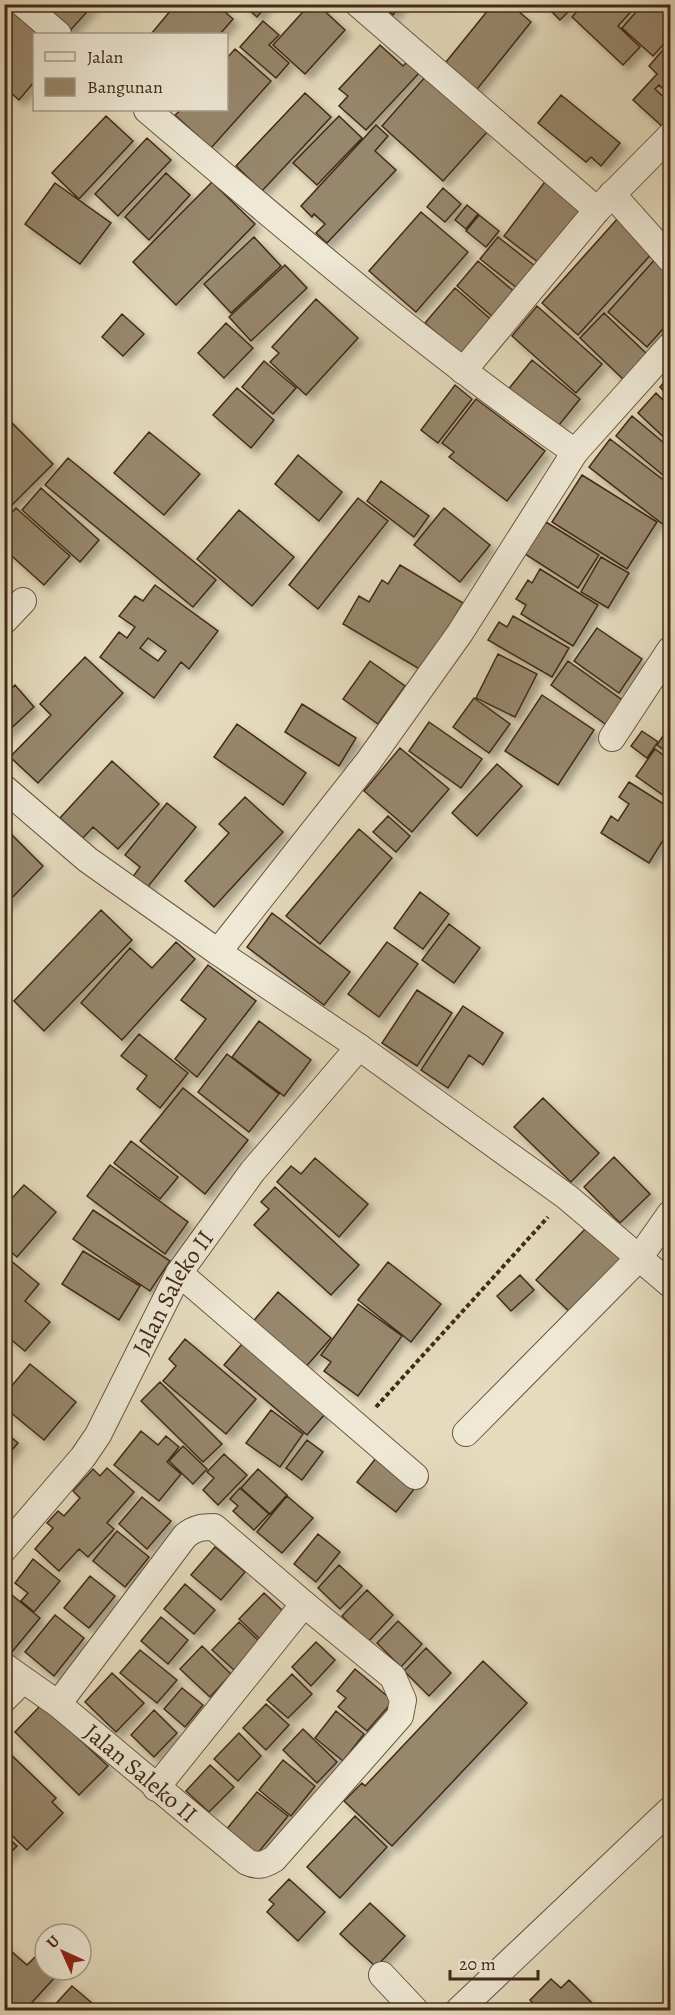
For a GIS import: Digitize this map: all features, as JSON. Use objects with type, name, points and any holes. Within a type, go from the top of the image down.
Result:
[{"type":"street","points":[[22,4],[57,33]]},
{"type":"street","points":[[358,4],[604,202],[670,259]]},
{"type":"street","points":[[148,111],[463,371],[575,452]]},
{"type":"street","points":[[463,371],[604,202],[670,136]]},
{"type":"street","points":[[218,952],[368,762],[454,642],[575,452],[670,346]]},
{"type":"street","points":[[4,621],[23,601]]},
{"type":"street","points":[[612,738],[670,650]]},
{"type":"street","points":[[4,788],[88,860],[218,952],[359,1047],[567,1197],[670,1284]]},
{"type":"street","name":"Jalan Saleko II","points":[[4,1549],[83,1457],[98,1435],[179,1273],[252,1172],[359,1047]]},
{"type":"street","points":[[466,1433],[639,1258],[670,1214]]},
{"type":"street","points":[[179,1273],[416,1476]]},
{"type":"street","points":[[58,1704],[191,1531],[201,1527],[214,1527],[304,1604],[156,1788]]},
{"type":"street","name":"Jalan Saleko II","points":[[14,1673],[58,1704],[156,1788],[248,1862],[263,1865],[274,1859],[400,1716],[403,1700],[393,1677],[304,1604]]},
{"type":"street","points":[[4,1699],[14,1673]]},
{"type":"street","points":[[459,2010],[670,1810]]},
{"type":"street","points":[[381,1975],[415,2010]]},
{"type":"path","points":[[359,1426],[567,1197]]},
{"type":"building","points":[[4,4],[7,4],[41,33],[33,33],[33,83],[19,100],[4,87]]},
{"type":"building","points":[[34,4],[94,4],[66,33]]},
{"type":"building","points":[[176,4],[216,4],[233,19],[221,33],[152,33]]},
{"type":"building","points":[[242,4],[268,4],[257,17]]},
{"type":"building","points":[[310,4],[317,4],[345,30],[305,74],[273,45]]},
{"type":"building","points":[[381,4],[402,4],[393,15]]},
{"type":"building","points":[[493,4],[510,4],[531,22],[474,93],[442,67]]},
{"type":"building","points":[[544,4],[576,4],[560,20]]},
{"type":"building","points":[[584,4],[638,4],[618,26],[640,47],[623,65],[572,17]]},
{"type":"building","points":[[643,4],[670,4],[670,37],[653,56],[622,28]]},
{"type":"building","points":[[263,21],[279,35],[269,45],[289,63],[276,78],[240,47]]},
{"type":"building","points":[[670,42],[670,96],[659,85],[655,89],[670,103],[670,121],[664,128],[633,100],[657,74],[649,66]]},
{"type":"building","points":[[380,45],[403,66],[409,60],[421,71],[366,130],[339,106],[348,96],[339,89]]},
{"type":"building","points":[[235,49],[271,81],[211,148],[175,115],[180,111],[228,111],[228,57]]},
{"type":"building","points":[[426,76],[488,131],[443,181],[382,126]]},
{"type":"building","points":[[305,93],[331,117],[262,191],[236,166]]},
{"type":"building","points":[[561,95],[620,143],[601,166],[591,157],[586,162],[538,123]]},
{"type":"building","points":[[106,116],[133,141],[79,199],[52,173]]},
{"type":"building","points":[[339,116],[362,138],[317,185],[293,163]]},
{"type":"building","points":[[376,125],[388,136],[375,151],[396,170],[327,243],[316,233],[325,224],[314,214],[312,217],[301,206]]},
{"type":"building","points":[[147,138],[171,160],[118,216],[95,194]]},
{"type":"building","points":[[166,173],[190,195],[149,240],[125,217]]},
{"type":"building","points":[[547,179],[586,210],[543,266],[504,236]]},
{"type":"building","points":[[212,182],[255,224],[176,305],[133,262]]},
{"type":"building","points":[[55,183],[111,223],[80,264],[25,224]]},
{"type":"building","points":[[443,188],[461,204],[445,222],[427,207]]},
{"type":"building","points":[[467,205],[478,214],[466,229],[455,220]]},
{"type":"building","points":[[421,212],[468,252],[416,312],[369,271]]},
{"type":"building","points":[[479,215],[499,231],[486,247],[466,231]]},
{"type":"building","points":[[619,217],[655,250],[578,335],[542,303]]},
{"type":"building","points":[[254,237],[281,266],[231,313],[204,284]]},
{"type":"building","points":[[498,237],[535,266],[517,288],[480,259]]},
{"type":"building","points":[[656,258],[670,271],[670,321],[647,347],[608,312]]},
{"type":"building","points":[[478,261],[516,293],[494,318],[457,286]]},
{"type":"building","points":[[285,265],[307,288],[251,341],[229,317]]},
{"type":"building","points":[[455,288],[495,323],[465,358],[425,323]]},
{"type":"building","points":[[316,299],[358,338],[306,395],[270,362],[279,353],[272,347]]},
{"type":"building","points":[[537,306],[602,364],[576,393],[512,336]]},
{"type":"building","points":[[604,313],[649,356],[625,381],[580,338]]},
{"type":"building","points":[[122,314],[144,334],[123,356],[102,337]]},
{"type":"building","points":[[226,323],[253,348],[224,378],[198,353]]},
{"type":"building","points":[[532,360],[580,399],[555,430],[507,391]]},
{"type":"building","points":[[264,361],[296,388],[273,414],[242,387]]},
{"type":"building","points":[[670,376],[670,398],[660,387]]},
{"type":"building","points":[[455,385],[472,399],[438,443],[421,430]]},
{"type":"building","points":[[237,388],[274,420],[251,448],[213,415]]},
{"type":"building","points":[[656,393],[670,407],[670,443],[638,413]]},
{"type":"building","points":[[476,399],[545,451],[507,501],[449,457],[454,452],[442,443]]},
{"type":"building","points":[[4,415],[53,464],[4,513]]},
{"type":"building","points":[[632,416],[670,448],[670,481],[616,436]]},
{"type":"building","points":[[149,432],[200,474],[164,515],[114,473]]},
{"type":"building","points":[[610,439],[670,485],[670,519],[665,526],[589,467]]},
{"type":"building","points":[[298,455],[342,492],[319,521],[275,484]]},
{"type":"building","points":[[68,458],[216,580],[193,607],[45,485]]},
{"type":"building","points":[[582,475],[657,522],[627,569],[552,522]]},
{"type":"building","points":[[381,481],[429,516],[414,537],[367,501]]},
{"type":"building","points":[[41,488],[99,540],[80,562],[22,510]]},
{"type":"building","points":[[358,498],[388,521],[318,609],[289,585]]},
{"type":"building","points":[[16,508],[70,556],[44,585],[4,549],[4,521]]},
{"type":"building","points":[[444,508],[490,545],[460,582],[414,545]]},
{"type":"building","points":[[239,510],[294,557],[252,606],[197,559]]},
{"type":"building","points":[[546,522],[599,555],[578,588],[525,554]]},
{"type":"building","points":[[601,557],[629,573],[608,608],[581,592]]},
{"type":"building","points":[[400,565],[463,603],[423,671],[343,624],[359,596],[369,602],[382,580],[388,584]]},
{"type":"building","points":[[540,569],[598,605],[573,646],[521,614],[526,605],[516,599],[528,580],[532,583]]},
{"type":"building","points":[[155,585],[218,631],[189,669],[181,662],[154,698],[100,657],[119,632],[127,638],[135,627],[119,616],[135,596],[143,601]],"holes":[[[148,638],[166,651],[158,661],[140,648]]]},
{"type":"building","points":[[513,616],[569,648],[552,677],[488,640],[499,622],[507,627]]},
{"type":"building","points":[[597,628],[642,659],[619,693],[574,661]]},
{"type":"building","points":[[498,654],[537,674],[515,717],[476,698]]},
{"type":"building","points":[[85,657],[123,693],[38,783],[10,757],[51,715],[40,704]]},
{"type":"building","points":[[370,661],[405,686],[378,724],[343,699]]},
{"type":"building","points":[[568,661],[625,702],[608,726],[551,685]]},
{"type":"building","points":[[15,685],[34,707],[4,735],[4,695]]},
{"type":"building","points":[[542,695],[594,730],[558,785],[505,751]]},
{"type":"building","points":[[474,698],[510,724],[489,753],[453,727]]},
{"type":"building","points":[[302,704],[356,738],[339,766],[285,732]]},
{"type":"building","points":[[429,722],[482,759],[461,788],[409,751]]},
{"type":"building","points":[[237,724],[306,773],[283,805],[214,757]]},
{"type":"building","points":[[670,725],[670,754],[657,745]]},
{"type":"building","points":[[642,731],[658,742],[647,758],[631,746]]},
{"type":"building","points":[[400,748],[449,789],[412,832],[364,791]]},
{"type":"building","points":[[655,749],[670,760],[670,800],[636,776]]},
{"type":"building","points":[[112,761],[159,804],[118,849],[93,827],[83,838],[60,818]]},
{"type":"building","points":[[497,764],[522,786],[477,836],[452,813]]},
{"type":"building","points":[[629,782],[670,808],[670,829],[649,863],[601,833],[611,816],[618,821],[629,804],[619,797]]},
{"type":"building","points":[[245,797],[283,832],[214,907],[185,881],[229,833],[219,824]]},
{"type":"building","points":[[167,803],[196,827],[146,889],[132,878],[140,867],[125,855]]},
{"type":"building","points":[[388,816],[410,836],[396,852],[373,832]]},
{"type":"building","points":[[4,827],[43,866],[4,906]]},
{"type":"building","points":[[359,829],[392,858],[320,944],[286,916]]},
{"type":"building","points":[[420,892],[449,914],[423,949],[394,928]]},
{"type":"building","points":[[101,910],[132,940],[44,1031],[14,1001]]},
{"type":"building","points":[[272,913],[350,972],[324,1005],[247,947]]},
{"type":"building","points":[[449,924],[480,948],[454,983],[422,960]]},
{"type":"building","points":[[176,942],[195,959],[122,1040],[81,1003],[130,948],[152,968]]},
{"type":"building","points":[[387,942],[418,964],[379,1017],[348,994]]},
{"type":"building","points":[[208,965],[256,1001],[197,1077],[175,1059],[206,1019],[181,1000]]},
{"type":"building","points":[[417,990],[452,1013],[417,1066],[382,1043]]},
{"type":"building","points":[[463,1006],[503,1033],[483,1065],[469,1055],[448,1088],[421,1070]]},
{"type":"building","points":[[259,1021],[311,1060],[284,1096],[232,1057]]},
{"type":"building","points":[[139,1034],[188,1073],[160,1108],[137,1089],[147,1076],[121,1056]]},
{"type":"building","points":[[227,1054],[279,1094],[249,1132],[198,1092]]},
{"type":"building","points":[[183,1088],[248,1140],[205,1194],[140,1141]]},
{"type":"building","points":[[543,1098],[599,1153],[571,1182],[514,1127]]},
{"type":"building","points":[[131,1141],[178,1177],[160,1199],[114,1163]]},
{"type":"building","points":[[614,1157],[650,1194],[620,1223],[584,1187]]},
{"type":"building","points":[[315,1158],[368,1204],[339,1237],[277,1182],[291,1166],[301,1174]]},
{"type":"building","points":[[110,1165],[188,1222],[165,1254],[87,1196]]},
{"type":"building","points":[[24,1185],[56,1212],[17,1257],[4,1246],[4,1207]]},
{"type":"building","points":[[275,1187],[359,1265],[331,1295],[254,1225],[269,1209],[261,1202]]},
{"type":"building","points":[[93,1210],[170,1261],[150,1291],[73,1239]]},
{"type":"building","points":[[587,1227],[624,1262],[574,1316],[536,1280]]},
{"type":"building","points":[[83,1251],[140,1286],[119,1320],[62,1284]]},
{"type":"building","points":[[4,1255],[39,1284],[25,1301],[50,1322],[25,1351],[4,1334]]},
{"type":"building","points":[[388,1262],[441,1304],[411,1342],[358,1300]]},
{"type":"building","points":[[520,1275],[534,1290],[511,1311],[497,1296]]},
{"type":"building","points":[[278,1292],[331,1338],[304,1369],[251,1324]]},
{"type":"building","points":[[358,1304],[402,1336],[358,1396],[324,1371],[331,1362],[321,1355]]},
{"type":"building","points":[[247,1338],[330,1408],[307,1435],[224,1365]]},
{"type":"building","points":[[185,1339],[256,1399],[226,1434],[163,1381],[176,1366],[169,1359]]},
{"type":"building","points":[[30,1364],[76,1402],[44,1440],[4,1407],[4,1395]]},
{"type":"building","points":[[160,1382],[222,1444],[203,1462],[141,1401]]},
{"type":"building","points":[[271,1410],[303,1434],[280,1467],[246,1443]]},
{"type":"building","points":[[4,1431],[18,1443],[4,1459]]},
{"type":"building","points":[[141,1431],[158,1445],[166,1436],[179,1447],[167,1462],[181,1474],[159,1501],[114,1465]]},
{"type":"building","points":[[307,1440],[323,1452],[302,1480],[286,1468]]},
{"type":"building","points":[[183,1446],[207,1469],[193,1484],[169,1461]]},
{"type":"building","points":[[380,1453],[419,1483],[396,1512],[357,1482]]},
{"type":"building","points":[[224,1454],[247,1475],[218,1505],[203,1490],[214,1478],[207,1472]]},
{"type":"building","points":[[107,1468],[134,1492],[107,1523],[114,1529],[88,1557],[79,1549],[59,1571],[35,1549],[53,1528],[47,1523],[58,1511],[64,1516],[80,1498],[73,1491],[93,1469],[100,1476]]},
{"type":"building","points":[[258,1469],[287,1495],[270,1514],[241,1488]]},
{"type":"building","points":[[240,1488],[269,1514],[254,1530],[233,1511],[238,1506],[230,1499]]},
{"type":"building","points":[[287,1496],[313,1518],[282,1553],[257,1532]]},
{"type":"building","points":[[142,1497],[171,1521],[147,1549],[119,1524]]},
{"type":"building","points":[[117,1531],[149,1557],[125,1587],[93,1561]]},
{"type":"building","points":[[318,1534],[340,1552],[316,1582],[294,1564]]},
{"type":"building","points":[[215,1547],[245,1572],[221,1600],[191,1575]]},
{"type":"building","points":[[33,1559],[60,1581],[34,1612],[21,1601],[28,1593],[15,1583]]},
{"type":"building","points":[[339,1565],[362,1586],[340,1609],[318,1588]]},
{"type":"building","points":[[90,1576],[115,1596],[89,1628],[64,1608]]},
{"type":"building","points":[[185,1584],[215,1610],[194,1634],[164,1609]]},
{"type":"building","points":[[367,1590],[393,1615],[368,1642],[342,1616]]},
{"type":"building","points":[[7,1591],[40,1618],[7,1658],[4,1657],[4,1594]]},
{"type":"building","points":[[264,1593],[285,1613],[260,1639],[239,1619]]},
{"type":"building","points":[[55,1615],[84,1638],[54,1676],[25,1652]]},
{"type":"building","points":[[161,1617],[188,1640],[168,1664],[141,1641]]},
{"type":"building","points":[[398,1621],[422,1644],[401,1667],[377,1643]]},
{"type":"building","points":[[239,1622],[260,1642],[234,1670],[212,1650]]},
{"type":"building","points":[[316,1642],[335,1660],[311,1686],[292,1667]]},
{"type":"building","points":[[202,1646],[231,1674],[210,1697],[180,1669]]},
{"type":"building","points":[[426,1648],[451,1673],[429,1696],[404,1671]]},
{"type":"building","points":[[140,1650],[177,1680],[157,1703],[120,1673]]},
{"type":"building","points":[[483,1661],[527,1703],[392,1846],[344,1801],[362,1783],[365,1786]]},
{"type":"building","points":[[355,1669],[393,1701],[367,1731],[338,1707],[346,1698],[337,1691]]},
{"type":"building","points":[[112,1673],[144,1703],[116,1732],[85,1702]]},
{"type":"building","points":[[292,1674],[312,1694],[288,1718],[267,1700]]},
{"type":"building","points":[[182,1688],[203,1705],[185,1727],[164,1709]]},
{"type":"building","points":[[42,1704],[108,1766],[79,1795],[15,1732]]},
{"type":"building","points":[[266,1704],[289,1725],[266,1750],[243,1728]]},
{"type":"building","points":[[154,1710],[177,1733],[154,1757],[131,1735]]},
{"type":"building","points":[[336,1711],[364,1734],[343,1761],[315,1738]]},
{"type":"building","points":[[303,1729],[337,1762],[317,1783],[283,1750]]},
{"type":"building","points":[[239,1733],[261,1756],[238,1781],[214,1759]]},
{"type":"building","points":[[4,1748],[56,1798],[52,1802],[63,1813],[27,1850],[4,1828]]},
{"type":"building","points":[[283,1760],[315,1786],[291,1816],[259,1790]]},
{"type":"building","points":[[210,1765],[234,1787],[209,1812],[186,1791]]},
{"type":"building","points":[[257,1792],[288,1816],[257,1854],[226,1830]]},
{"type":"building","points":[[355,1816],[387,1847],[340,1898],[307,1867]]},
{"type":"building","points":[[4,1834],[17,1846],[4,1859]]},
{"type":"building","points":[[289,1879],[325,1912],[298,1941],[267,1912],[274,1904],[269,1900]]},
{"type":"building","points":[[370,1903],[405,1936],[376,1967],[340,1934]]},
{"type":"building","points":[[4,1945],[27,1965],[33,1959],[33,1982],[51,1982],[25,2010],[4,2010]]},
{"type":"building","points":[[551,1979],[561,1988],[569,1980],[599,2010],[539,2010],[530,2000]]},
{"type":"building","points":[[72,1986],[100,2010],[50,2010]]}]
